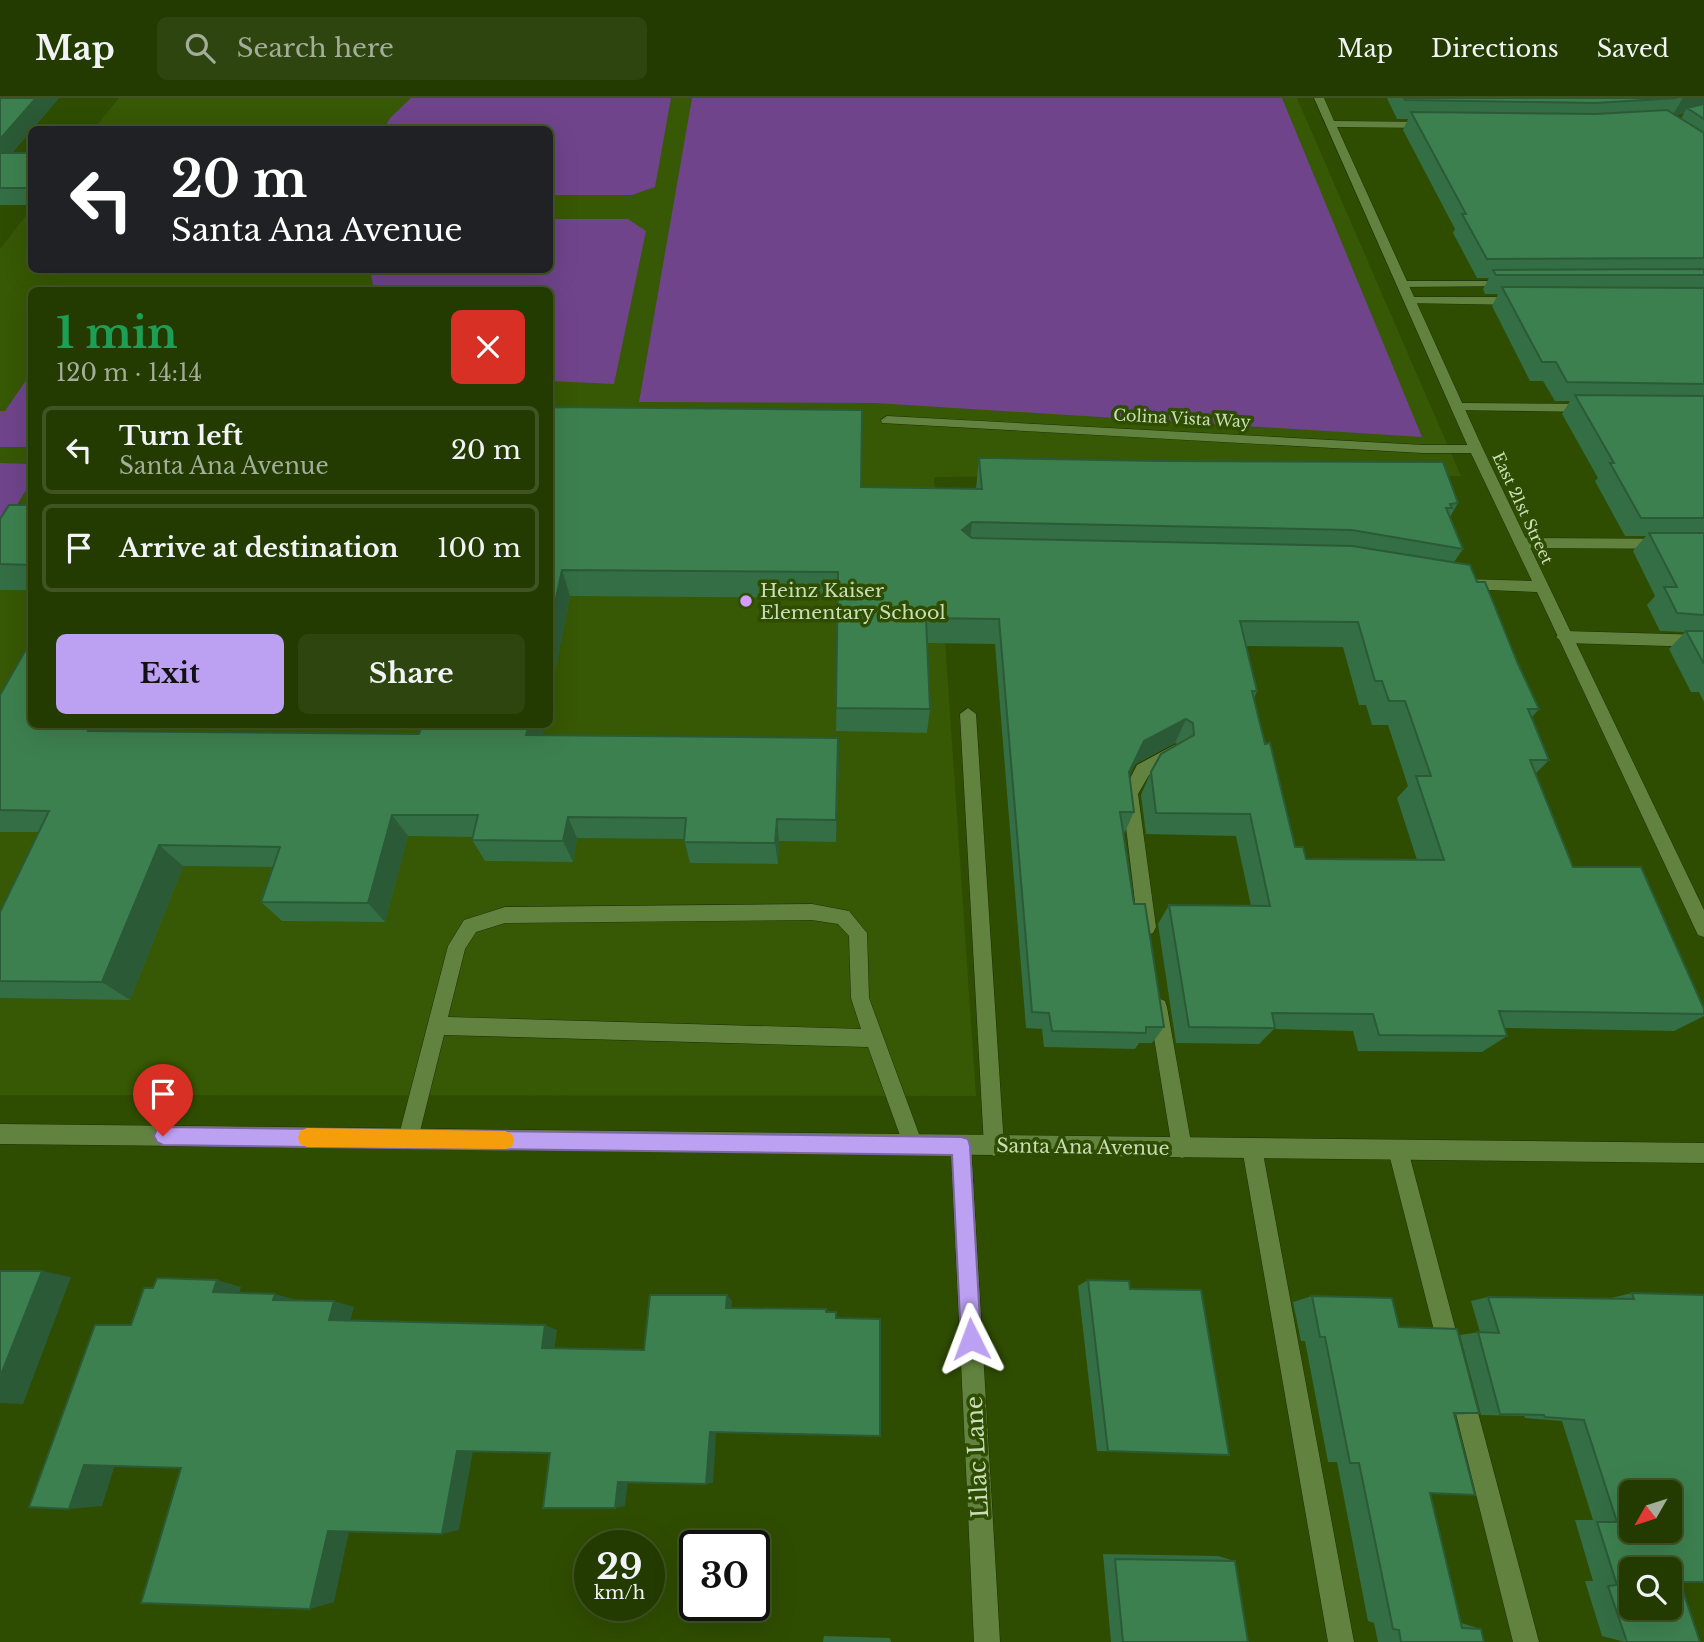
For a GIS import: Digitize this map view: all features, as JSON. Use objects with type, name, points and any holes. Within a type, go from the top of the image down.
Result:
[{"type":"street","name":"East 21st Street","points":[[1319,98],[1476,449],[1704,929]]},
{"type":"street","points":[[1330,124],[1438,125]]},
{"type":"street","points":[[1402,284],[1526,284]]},
{"type":"street","points":[[1409,301],[1530,301]]},
{"type":"street","points":[[1457,407],[1608,408]]},
{"type":"street","name":"Colina Vista Way","points":[[887,420],[1423,449],[1476,449]]},
{"type":"street","points":[[1521,543],[1704,544]]},
{"type":"street","points":[[1450,583],[1541,587]]},
{"type":"street","points":[[1564,638],[1704,641]]},
{"type":"street","points":[[968,715],[994,1146]]},
{"type":"street","points":[[1150,951],[1130,794],[1143,770],[1174,752]]},
{"type":"street","points":[[408,1139],[457,946],[470,926],[505,915],[812,912],[844,917],[858,933],[860,998],[913,1145]]},
{"type":"street","points":[[1155,990],[1182,1148]]},
{"type":"street","points":[[436,1026],[875,1038]]},
{"type":"street","name":"Santa Ana Avenue","points":[[0,1134],[1704,1153]]},
{"type":"street","name":"Lilac Lane","points":[[961,1146],[986,1642]]},
{"type":"street","points":[[1252,1148],[1341,1642]]},
{"type":"street","points":[[1398,1150],[1526,1642]]},
{"type":"shaded area","name":"Heinz Kaiser Elementary School","points":[[119,98],[1297,98],[1461,476],[934,477],[976,1096],[0,1095],[0,249],[28,213],[28,273],[553,273],[553,126],[96,126]]},
{"type":"shaded area","points":[[411,98],[671,98],[655,187],[632,195],[553,195],[553,126],[386,126],[390,118]]},
{"type":"shaded area","points":[[692,98],[1282,98],[1422,437],[875,403],[639,402]]},
{"type":"shaded area","points":[[553,219],[628,219],[646,231],[614,384],[553,381],[553,287],[373,287],[371,273],[553,273]]},
{"type":"shaded area","points":[[28,377],[28,447],[0,447],[0,411],[5,411]]},
{"type":"shaded area","points":[[0,463],[28,464],[28,487],[0,533]]},
{"type":"building","points":[[0,98],[36,98],[0,139]]},
{"type":"building","points":[[1404,98],[1677,98],[1596,103]]},
{"type":"building","points":[[1704,104],[1704,119],[1687,108]]},
{"type":"building","points":[[1667,110],[1704,133],[1704,258],[1487,259],[1411,112],[1596,114]]},
{"type":"building","points":[[0,153],[28,153],[28,188],[0,188]]},
{"type":"building","points":[[1704,269],[1704,275],[1496,275],[1493,270]]},
{"type":"building","points":[[1502,287],[1704,288],[1704,384],[1567,382],[1556,362],[1542,362]]},
{"type":"building","points":[[1575,395],[1704,396],[1704,518],[1641,518],[1610,463],[1614,463]]},
{"type":"building","points":[[553,407],[862,410],[861,487],[982,489],[979,458],[1443,462],[1458,503],[1450,504],[1452,508],[1446,508],[1463,549],[1352,530],[972,522],[962,530],[972,538],[1352,546],[1470,565],[1477,582],[1485,582],[1539,709],[1528,709],[1549,760],[1530,760],[1573,867],[1641,867],[1704,1014],[1499,1011],[1507,1036],[1379,1035],[1373,1014],[1272,1013],[1275,1028],[1189,1027],[1169,905],[1270,906],[1250,814],[1156,813],[1151,772],[1161,754],[1194,735],[1193,723],[1186,719],[1144,741],[1129,772],[1134,812],[1120,812],[1134,904],[1145,904],[1164,1027],[1146,1027],[1146,1033],[1052,1031],[1049,1013],[1032,1012],[999,619],[926,618],[930,709],[836,708],[838,572],[562,570],[553,613]],"holes":[[[1240,621],[1358,622],[1375,681],[1382,681],[1389,701],[1405,701],[1431,776],[1416,776],[1444,860],[1306,859],[1303,847],[1295,847],[1270,743],[1265,744],[1252,691],[1257,691]]]},
{"type":"building","points":[[9,505],[28,505],[28,565],[0,564],[0,519]]},
{"type":"building","points":[[1649,533],[1704,533],[1704,615],[1677,613],[1664,587],[1677,587]]},
{"type":"building","points":[[1686,631],[1704,631],[1704,664]]},
{"type":"building","points":[[28,646],[28,728],[419,734],[421,728],[528,728],[526,735],[838,738],[836,820],[777,819],[775,843],[684,842],[686,818],[568,817],[563,841],[472,840],[478,815],[392,815],[368,903],[261,902],[280,847],[159,845],[102,982],[0,981],[0,912],[49,811],[0,810],[0,695]]},
{"type":"building","points":[[0,1271],[42,1271],[0,1377]]},
{"type":"building","points":[[157,1278],[217,1280],[213,1292],[275,1294],[273,1300],[334,1301],[329,1320],[545,1325],[542,1348],[644,1350],[650,1295],[727,1295],[726,1308],[826,1309],[826,1312],[836,1312],[836,1318],[880,1319],[880,1436],[710,1432],[706,1484],[618,1482],[615,1508],[543,1508],[550,1453],[457,1451],[442,1534],[328,1531],[310,1609],[141,1603],[181,1468],[84,1465],[69,1509],[29,1507],[95,1325],[131,1325],[144,1288],[153,1288]]},
{"type":"building","points":[[1088,1280],[1129,1281],[1130,1289],[1201,1290],[1229,1455],[1108,1451]]},
{"type":"building","points":[[1632,1293],[1704,1295],[1704,1582],[1682,1582],[1682,1557],[1619,1557],[1619,1618],[1608,1586],[1617,1585],[1597,1522],[1617,1522],[1584,1420],[1544,1415],[1500,1414],[1478,1332],[1499,1333],[1488,1297],[1634,1299]]},
{"type":"building","points":[[1312,1296],[1392,1298],[1399,1327],[1457,1329],[1479,1413],[1454,1413],[1475,1495],[1430,1493],[1462,1628],[1481,1629],[1484,1642],[1401,1642],[1399,1630],[1393,1629],[1359,1463],[1350,1463],[1325,1337],[1320,1337]]},
{"type":"building","points":[[1115,1559],[1235,1561],[1248,1642],[1123,1642]]},
{"type":"building","points":[[1682,1588],[1700,1642],[1627,1642],[1620,1620],[1682,1620]]},
{"type":"slow traffic","points":[[307,1138],[505,1140]]},
{"type":"place","name":"Heinz Kaiser Elementary School","points":[[746,601]]},
{"type":"route","points":[[163,1136],[961,1146],[971,1339]]}]
